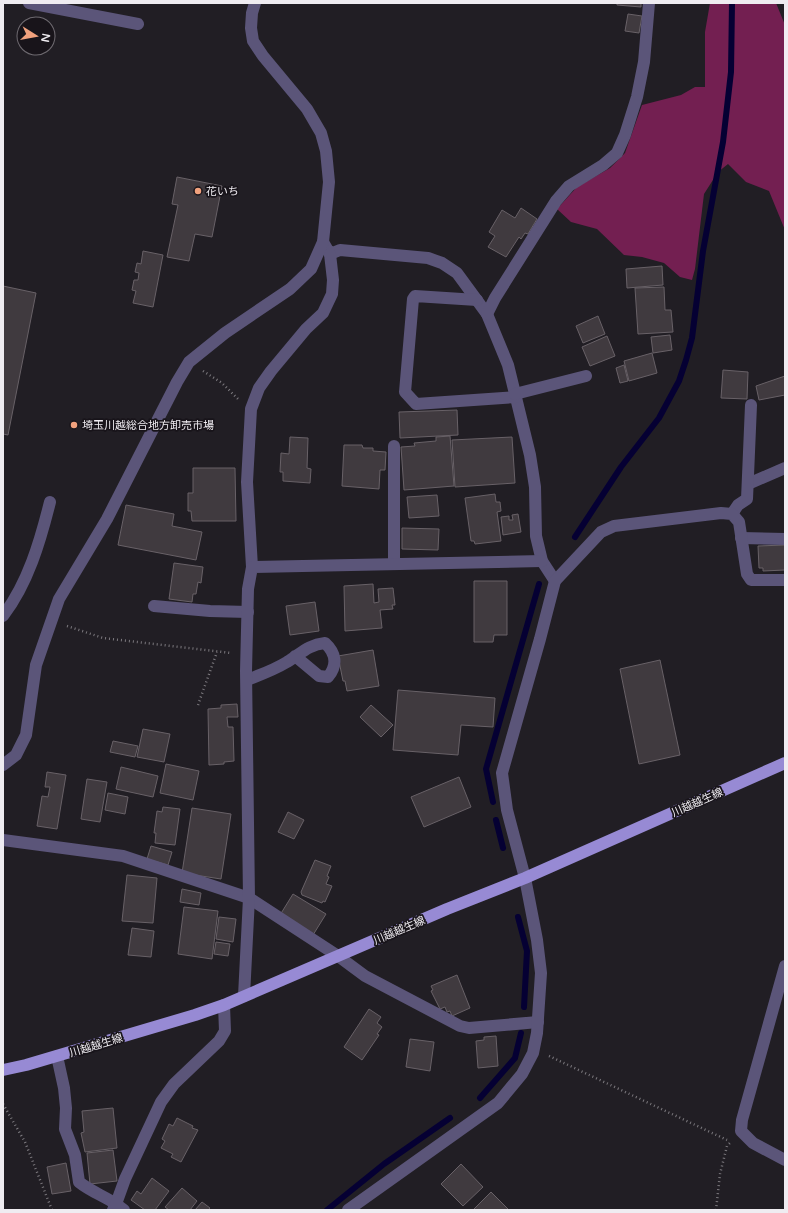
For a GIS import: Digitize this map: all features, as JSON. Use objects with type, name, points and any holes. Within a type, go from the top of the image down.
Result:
[{"type":"main road","name":"川越越生線","points":[[3,1070],[57,1056],[224,1005],[525,878],[785,763]]},
{"type":"street","points":[[29,3],[138,24]]},
{"type":"street","points":[[3,765],[16,755],[26,735],[36,665],[59,599],[107,519],[177,382],[190,362],[225,333],[290,289],[311,269],[323,242],[329,182],[326,151],[322,133],[307,109],[263,56],[254,41],[251,28],[252,13],[255,3]]},
{"type":"street","points":[[487,314],[495,298],[556,201],[569,186],[603,165],[617,153],[625,135],[644,62],[649,3]]},
{"type":"street","points":[[244,996],[249,898],[247,680],[248,589],[252,566],[247,482],[252,409],[260,388],[271,371],[306,329],[323,313],[332,294],[333,280],[330,254],[323,242]]},
{"type":"street","points":[[330,254],[340,250],[428,258],[442,263],[457,273],[487,314],[508,365],[530,455],[535,487],[536,536],[542,561],[555,581]]},
{"type":"street","points":[[476,300],[415,296],[413,299],[405,392],[416,404],[515,396],[586,376]]},
{"type":"street","points":[[732,514],[738,505],[747,500],[751,405]]},
{"type":"street","points":[[394,446],[394,563]]},
{"type":"street","points":[[748,484],[785,468]]},
{"type":"street","points":[[3,616],[31,566],[42,535],[50,502]]},
{"type":"street","points":[[350,1209],[498,1103],[522,1074],[534,1049],[538,1022],[541,973],[537,940],[525,878],[507,810],[502,773],[555,581],[601,532],[614,526],[721,513],[732,514],[739,522],[747,574],[751,580],[785,580]]},
{"type":"street","points":[[741,538],[785,539]]},
{"type":"street","points":[[252,566],[542,561]]},
{"type":"street","points":[[154,606],[210,611],[248,612]]},
{"type":"street","points":[[247,680],[266,673],[295,656]]},
{"type":"street","points":[[3,840],[122,856],[249,898],[338,956],[365,976],[460,1026],[470,1028],[538,1022]]},
{"type":"street","points":[[785,966],[742,1120],[741,1131],[753,1143],[785,1160]]},
{"type":"street","points":[[57,1056],[64,1088],[66,1108],[65,1129],[75,1155],[78,1182],[87,1189],[100,1194],[118,1208],[125,1179],[161,1102],[174,1084],[219,1041],[225,1031],[224,1005]]},
{"type":"path","points":[[190,362],[222,383],[252,409]]},
{"type":"path","points":[[52,619],[69,627],[102,638],[217,652],[247,654]]},
{"type":"path","points":[[198,705],[217,652]]},
{"type":"path","points":[[534,1049],[731,1141],[727,1146],[720,1174],[716,1210]]},
{"type":"path","points":[[3,1104],[25,1142],[52,1210]]},
{"type":"shaded area","points":[[710,3],[776,3],[785,25],[785,230],[769,191],[746,182],[728,164],[718,172],[704,194],[695,269],[692,280],[680,277],[664,263],[642,257],[624,255],[597,229],[571,222],[557,209],[577,187],[610,168],[625,153],[642,105],[681,95],[695,87],[705,87],[705,32]]},
{"type":"building","points":[[617,3],[641,3],[641,7],[617,5]]},
{"type":"building","points":[[628,14],[642,16],[639,33],[625,31]]},
{"type":"building","points":[[177,177],[222,186],[212,237],[195,234],[189,261],[167,257],[178,205],[172,204]]},
{"type":"building","points":[[521,208],[537,219],[528,234],[525,233],[521,239],[519,237],[506,257],[488,247],[495,236],[489,232],[502,210],[515,218]]},
{"type":"building","points":[[143,251],[163,255],[153,307],[133,303],[136,291],[132,290],[134,280],[138,280],[139,273],[135,272],[137,263],[141,264]]},
{"type":"building","points":[[662,266],[663,285],[627,288],[626,269]]},
{"type":"building","points":[[3,286],[36,293],[8,435],[3,434]]},
{"type":"building","points":[[664,287],[665,310],[671,310],[673,332],[638,334],[635,288]]},
{"type":"building","points":[[598,316],[605,334],[583,343],[576,326]]},
{"type":"building","points":[[670,335],[672,350],[653,353],[651,337]]},
{"type":"building","points":[[607,336],[615,356],[590,366],[582,347]]},
{"type":"building","points":[[652,353],[657,373],[629,381],[624,361]]},
{"type":"building","points":[[624,365],[628,381],[620,383],[616,368]]},
{"type":"building","points":[[723,370],[748,372],[747,399],[721,398]]},
{"type":"building","points":[[785,376],[785,395],[759,400],[756,386]]},
{"type":"building","points":[[457,410],[458,435],[400,438],[399,412]]},
{"type":"building","points":[[450,436],[454,486],[404,490],[401,447],[415,446],[414,443],[436,441],[436,437]]},
{"type":"building","points":[[290,437],[308,438],[307,468],[311,469],[310,483],[283,481],[283,472],[280,472],[281,453],[289,454]]},
{"type":"building","points":[[512,437],[515,483],[455,487],[452,440]]},
{"type":"building","points":[[344,445],[362,445],[363,448],[373,448],[373,451],[386,452],[385,470],[380,470],[379,489],[342,486]]},
{"type":"building","points":[[193,468],[235,468],[236,521],[192,521],[191,511],[188,511],[188,493],[193,493]]},
{"type":"building","points":[[495,494],[496,502],[500,502],[501,511],[497,512],[501,541],[475,544],[474,541],[471,541],[465,498]]},
{"type":"building","points":[[437,495],[439,516],[409,518],[407,497]]},
{"type":"building","points":[[126,505],[174,514],[172,526],[202,532],[196,560],[118,545]]},
{"type":"building","points":[[518,514],[521,532],[503,535],[501,517],[509,516],[509,520],[513,520],[512,515]]},
{"type":"building","points":[[402,528],[439,529],[438,550],[402,549]]},
{"type":"building","points":[[785,545],[785,570],[763,571],[763,568],[759,568],[758,546]]},
{"type":"building","points":[[174,563],[203,567],[201,583],[198,582],[196,594],[193,594],[192,602],[169,599]]},
{"type":"building","points":[[474,581],[507,581],[507,635],[494,635],[493,642],[474,642]]},
{"type":"building","points":[[373,584],[374,603],[379,602],[378,589],[393,588],[395,605],[392,605],[393,609],[380,610],[382,628],[345,631],[344,586]]},
{"type":"building","points":[[315,602],[319,631],[290,635],[286,606]]},
{"type":"building","points":[[373,650],[379,686],[347,691],[345,681],[343,681],[338,656]]},
{"type":"building","points":[[660,660],[680,755],[639,764],[620,669]]},
{"type":"building","points":[[398,690],[495,698],[493,727],[461,725],[458,755],[393,750]]},
{"type":"building","points":[[237,704],[238,717],[227,717],[228,727],[233,727],[234,761],[224,762],[224,764],[209,765],[208,709],[221,708],[221,705]]},
{"type":"building","points":[[371,705],[393,725],[381,737],[360,717]]},
{"type":"building","points":[[143,729],[170,734],[164,762],[137,757]]},
{"type":"building","points":[[113,741],[138,746],[135,757],[110,752]]},
{"type":"building","points":[[166,764],[199,771],[193,800],[160,793]]},
{"type":"building","points":[[121,767],[158,776],[153,797],[116,789]]},
{"type":"building","points":[[47,772],[66,775],[57,829],[37,826],[42,796],[48,797],[50,787],[45,787]]},
{"type":"building","points":[[459,777],[471,807],[424,827],[411,797]]},
{"type":"building","points":[[87,779],[107,782],[100,822],[81,819]]},
{"type":"building","points":[[108,793],[128,797],[125,814],[105,810]]},
{"type":"building","points":[[163,807],[180,809],[175,845],[155,843],[156,833],[154,833],[157,811],[162,812]]},
{"type":"building","points":[[192,808],[231,814],[221,879],[182,873]]},
{"type":"building","points":[[288,812],[304,820],[294,839],[278,832]]},
{"type":"building","points":[[151,846],[172,852],[168,865],[147,859]]},
{"type":"building","points":[[315,860],[331,866],[326,884],[332,886],[325,902],[323,901],[322,903],[302,895],[301,892]]},
{"type":"building","points":[[127,875],[157,878],[153,923],[122,921]]},
{"type":"building","points":[[182,889],[201,893],[199,905],[180,902]]},
{"type":"building","points":[[293,894],[326,914],[313,935],[280,915]]},
{"type":"building","points":[[184,907],[218,911],[212,959],[178,954]]},
{"type":"building","points":[[219,917],[236,919],[233,942],[216,939]]},
{"type":"building","points":[[132,928],[154,931],[151,957],[128,955]]},
{"type":"building","points":[[216,942],[230,944],[228,956],[214,954]]},
{"type":"building","points":[[457,975],[470,1008],[452,1016],[450,1011],[447,1012],[445,1007],[440,1009],[431,991],[433,990],[431,986]]},
{"type":"building","points":[[369,1009],[381,1017],[377,1023],[382,1027],[377,1034],[379,1035],[362,1060],[344,1047]]},
{"type":"building","points":[[496,1036],[498,1066],[478,1068],[476,1041],[484,1040],[484,1037]]},
{"type":"building","points":[[410,1039],[434,1042],[430,1071],[406,1067]]},
{"type":"building","points":[[113,1108],[117,1148],[85,1152],[81,1133],[84,1132],[82,1111]]},
{"type":"building","points":[[177,1118],[193,1126],[192,1128],[198,1130],[181,1162],[171,1157],[173,1154],[161,1148],[165,1141],[162,1139],[169,1124],[173,1126]]},
{"type":"building","points":[[113,1150],[117,1181],[90,1184],[87,1153]]},
{"type":"building","points":[[66,1163],[71,1191],[52,1194],[47,1167]]},
{"type":"building","points":[[461,1164],[483,1187],[463,1206],[441,1184]]},
{"type":"building","points":[[152,1178],[169,1191],[155,1210],[145,1210],[131,1200],[137,1191],[141,1194]]},
{"type":"building","points":[[182,1188],[197,1201],[190,1210],[169,1210],[165,1207]]},
{"type":"building","points":[[491,1192],[509,1210],[473,1210]]},
{"type":"building","points":[[202,1202],[210,1208],[208,1210],[195,1210]]},
{"type":"waterway","points":[[575,537],[621,467],[659,418],[679,381],[686,360],[692,338],[703,251],[723,142],[731,72],[732,3]]},
{"type":"waterway","points":[[493,802],[486,769],[539,584]]},
{"type":"waterway","points":[[496,820],[503,848]]},
{"type":"waterway","points":[[518,917],[527,951],[524,1007]]},
{"type":"waterway","points":[[480,1098],[515,1058],[521,1033]]},
{"type":"waterway","points":[[327,1210],[384,1164],[450,1118]]},
{"type":"place","name":"花いち","points":[[198,191]]},
{"type":"place","name":"埼玉川越総合地方卸売市場","points":[[74,425]]}]
